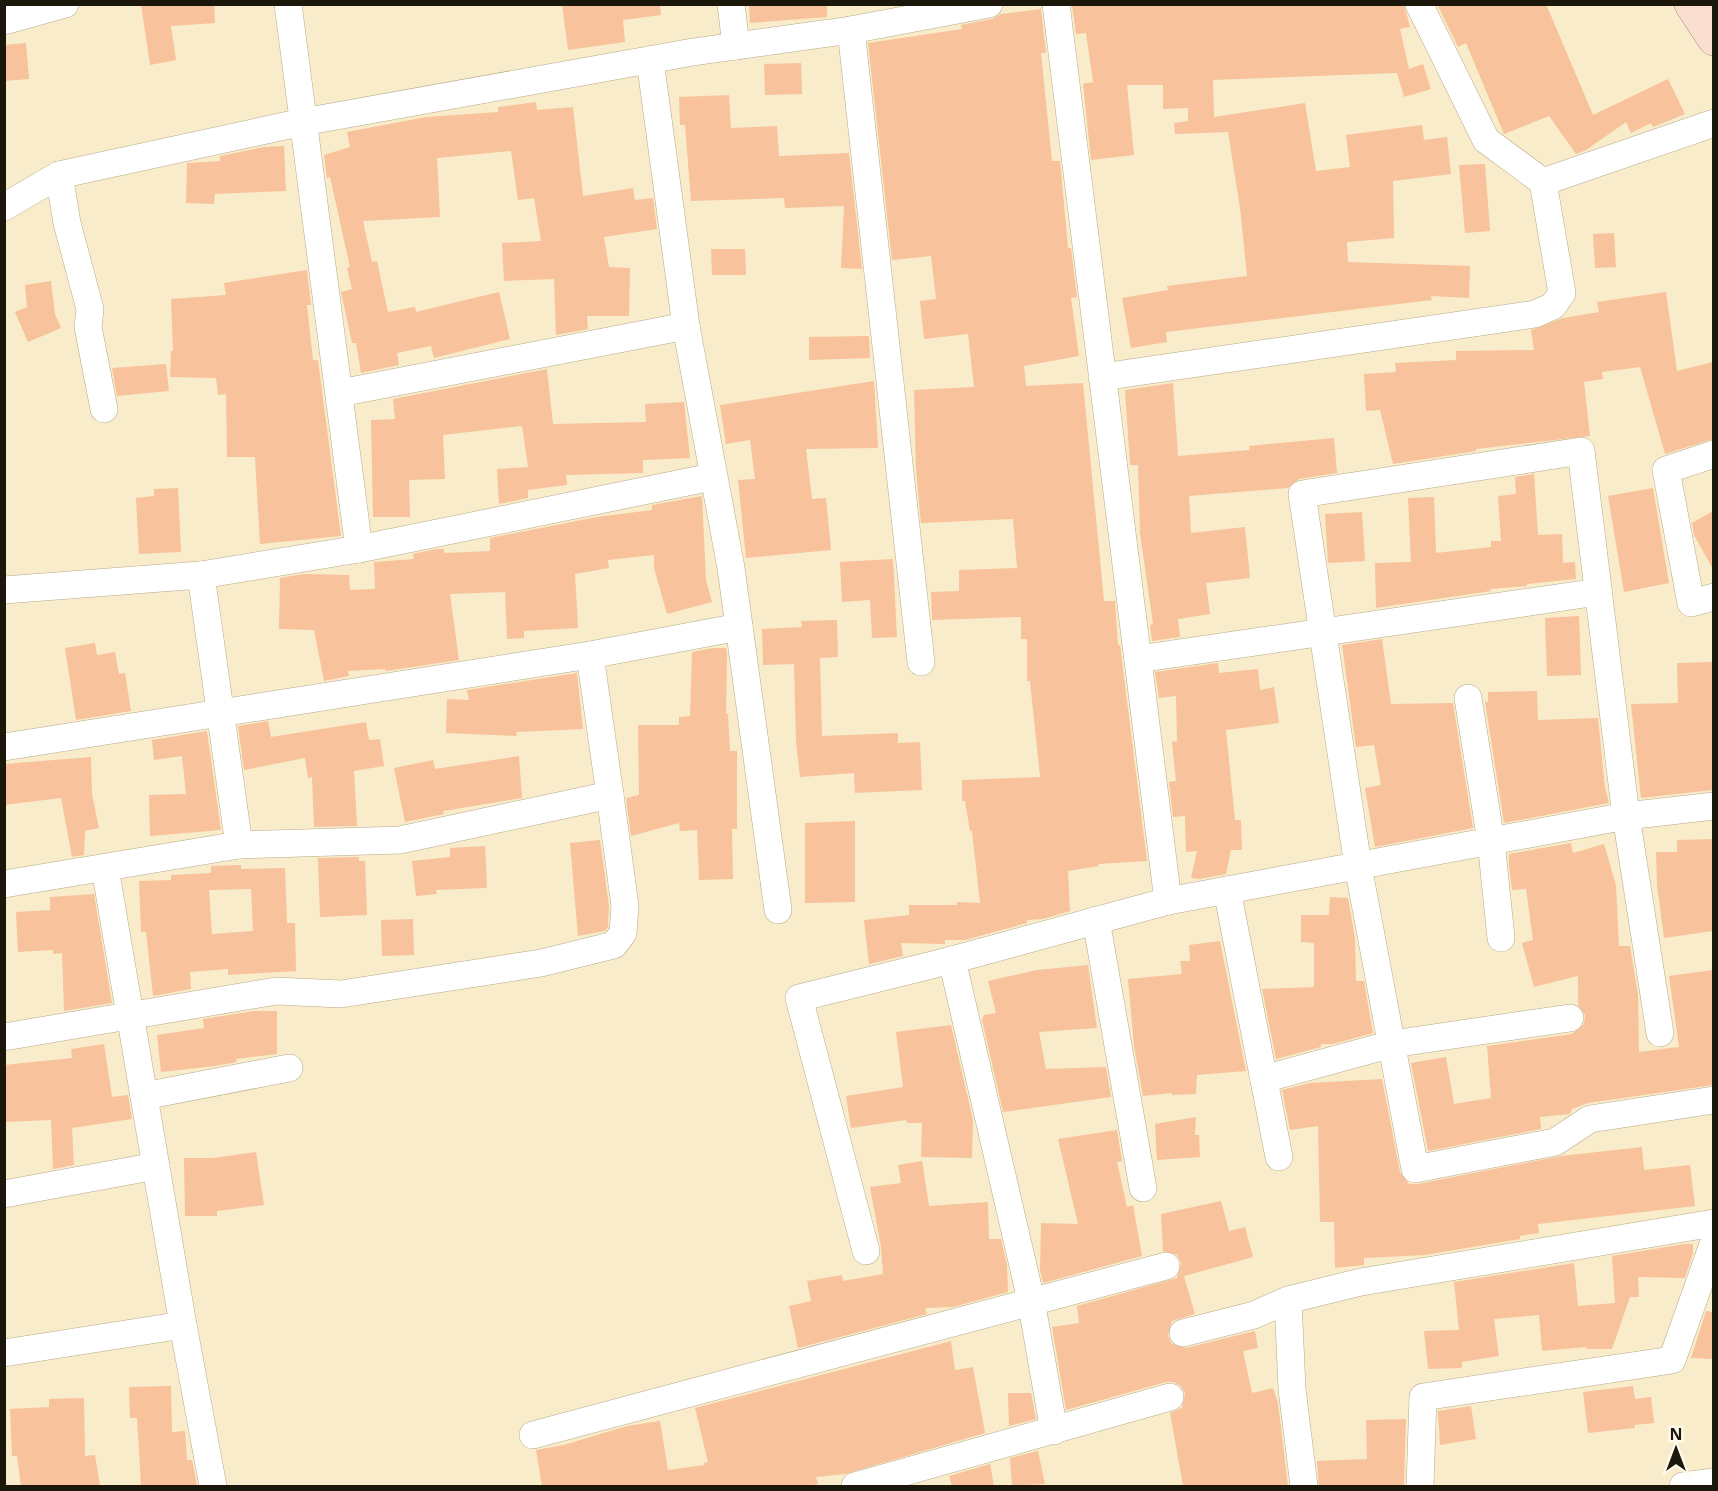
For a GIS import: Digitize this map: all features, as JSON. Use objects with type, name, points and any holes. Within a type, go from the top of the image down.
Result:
[{"type":"main road","points":[[1691,4],[1713,39]]},
{"type":"street","points":[[4,21],[65,4]]},
{"type":"street","points":[[288,4],[359,549]]},
{"type":"street","points":[[731,4],[736,46]]},
{"type":"street","points":[[1056,4],[1168,901]]},
{"type":"street","points":[[1102,377],[1535,314],[1553,306],[1562,293],[1543,182],[1486,140],[1419,4]]},
{"type":"street","points":[[4,207],[59,176],[303,122],[650,60],[851,30],[983,5]]},
{"type":"street","points":[[851,30],[921,662]]},
{"type":"street","points":[[650,60],[686,326],[739,627],[778,910]]},
{"type":"street","points":[[1543,182],[1713,123]]},
{"type":"street","points":[[59,176],[67,223],[90,309],[88,327],[104,409]]},
{"type":"street","points":[[340,393],[686,326]]},
{"type":"street","points":[[1660,1033],[1626,816],[1581,451],[1302,494],[1358,866],[1415,1169],[1555,1142],[1590,1119],[1713,1100]]},
{"type":"street","points":[[1713,454],[1666,470],[1691,603],[1713,597]]},
{"type":"street","points":[[4,590],[201,575],[359,549],[712,477]]},
{"type":"street","points":[[201,575],[239,845]]},
{"type":"street","points":[[1138,659],[1598,592]]},
{"type":"street","points":[[4,747],[590,655],[739,627]]},
{"type":"street","points":[[4,1037],[276,992],[340,994],[541,963],[614,945],[623,933],[626,906],[590,655]]},
{"type":"street","points":[[1468,698],[1491,841],[1501,938]]},
{"type":"street","points":[[4,884],[239,845],[400,840],[610,795]]},
{"type":"street","points":[[866,1251],[799,998],[952,960],[1168,901],[1626,816],[1713,806]]},
{"type":"street","points":[[105,868],[183,1325],[213,1486]]},
{"type":"street","points":[[1227,890],[1279,1157]]},
{"type":"street","points":[[1096,920],[1143,1188]]},
{"type":"street","points":[[952,960],[1031,1300],[1054,1431]]},
{"type":"street","points":[[1264,1079],[1392,1044],[1570,1018]]},
{"type":"street","points":[[144,1096],[289,1068]]},
{"type":"street","points":[[4,1194],[156,1166]]},
{"type":"street","points":[[1183,1333],[1254,1315],[1288,1300],[1361,1282],[1713,1223]]},
{"type":"street","points":[[1420,1486],[1423,1397],[1672,1360],[1713,1242]]},
{"type":"street","points":[[532,1435],[1031,1300],[1166,1266]]},
{"type":"street","points":[[1288,1300],[1292,1389],[1304,1486]]},
{"type":"street","points":[[4,1353],[183,1325]]},
{"type":"street","points":[[855,1486],[1170,1397]]},
{"type":"street","points":[[1683,1486],[1713,1482]]},
{"type":"building","points":[[141,4],[214,4],[215,23],[171,26],[176,60],[150,65]]},
{"type":"building","points":[[562,4],[660,4],[661,15],[623,20],[625,42],[568,50]]},
{"type":"building","points":[[749,4],[827,4],[827,17],[750,23]]},
{"type":"building","points":[[1084,4],[1404,4],[1410,27],[1400,29],[1409,69],[1423,64],[1431,89],[1404,97],[1397,73],[1213,80],[1214,117],[1305,103],[1316,171],[1350,167],[1346,135],[1422,125],[1424,140],[1447,137],[1451,174],[1393,181],[1394,238],[1347,242],[1348,262],[1470,266],[1469,298],[1431,296],[1432,300],[1166,332],[1167,342],[1131,348],[1122,298],[1168,290],[1167,286],[1247,276],[1240,208],[1228,132],[1175,134],[1174,123],[1188,121],[1188,108],[1163,109],[1163,85],[1127,85],[1134,155],[1091,160],[1083,84],[1093,82],[1086,33],[1076,34],[1072,6]]},
{"type":"building","points":[[1437,4],[1546,4],[1593,115],[1668,79],[1685,114],[1653,127],[1651,123],[1631,133],[1626,122],[1586,150],[1576,154],[1549,116],[1504,134],[1466,43],[1458,47]]},
{"type":"building","points":[[1041,9],[1046,53],[1041,53],[1052,161],[1060,161],[1068,248],[1071,248],[1077,297],[1071,298],[1079,356],[1024,366],[1026,386],[1083,383],[1104,601],[1115,601],[1118,645],[1120,645],[1147,861],[1098,864],[1099,866],[1068,871],[1070,911],[1043,919],[1027,920],[1027,923],[965,940],[945,940],[945,944],[901,943],[903,956],[869,964],[864,920],[909,915],[909,905],[980,903],[972,831],[970,831],[965,801],[962,801],[962,780],[1040,777],[1030,681],[1027,681],[1027,639],[1021,639],[1021,617],[932,620],[931,592],[959,591],[959,570],[1017,568],[1013,519],[921,523],[916,469],[914,390],[974,387],[968,334],[924,339],[920,301],[936,299],[931,256],[892,260],[868,43],[962,29],[961,25],[992,19],[1001,14]]},
{"type":"building","points":[[26,43],[29,79],[4,81],[4,45]]},
{"type":"building","points":[[801,63],[802,94],[765,95],[764,64]]},
{"type":"building","points":[[729,95],[731,128],[777,126],[779,156],[849,153],[862,269],[841,268],[844,206],[785,208],[784,198],[691,201],[685,125],[680,125],[679,97]]},
{"type":"building","points":[[536,102],[537,110],[573,107],[583,196],[633,188],[635,200],[653,198],[657,229],[604,237],[609,267],[630,268],[629,316],[587,316],[588,329],[556,335],[554,279],[504,281],[502,243],[541,241],[534,198],[518,200],[511,151],[437,158],[440,217],[363,221],[372,262],[377,261],[388,312],[415,307],[416,312],[499,292],[510,339],[434,358],[431,346],[397,353],[399,365],[361,373],[356,343],[352,343],[341,292],[352,289],[347,268],[350,267],[330,177],[327,178],[324,155],[350,147],[347,132],[426,117],[498,112],[498,107]]},
{"type":"building","points":[[284,146],[286,191],[215,194],[214,204],[186,203],[187,163],[220,161],[220,156],[264,147]]},
{"type":"building","points":[[1485,164],[1490,231],[1465,233],[1459,165]]},
{"type":"building","points":[[1614,233],[1616,267],[1595,268],[1593,234]]},
{"type":"building","points":[[711,249],[745,249],[746,275],[712,275]]},
{"type":"building","points":[[307,270],[311,305],[307,305],[313,360],[318,360],[341,536],[260,544],[255,457],[227,457],[226,394],[218,395],[216,378],[170,377],[171,351],[173,351],[171,299],[226,295],[224,283]]},
{"type":"building","points":[[51,281],[55,314],[61,328],[28,342],[15,312],[27,307],[25,285]]},
{"type":"building","points":[[1666,292],[1677,371],[1713,362],[1713,439],[1665,454],[1640,367],[1602,372],[1603,379],[1584,382],[1590,436],[1476,449],[1476,451],[1393,464],[1380,410],[1366,411],[1364,374],[1396,372],[1395,363],[1456,360],[1456,351],[1534,350],[1531,330],[1563,318],[1599,312],[1597,302]]},
{"type":"building","points":[[869,336],[870,358],[809,360],[809,337]]},
{"type":"building","points":[[166,364],[169,391],[117,396],[112,368]]},
{"type":"building","points":[[547,369],[553,424],[646,422],[645,404],[684,402],[690,458],[643,460],[643,473],[566,475],[567,485],[528,490],[528,498],[499,504],[497,469],[528,467],[522,426],[443,435],[445,479],[409,480],[410,517],[373,517],[371,420],[395,419],[393,399]]},
{"type":"building","points":[[874,381],[878,448],[806,449],[812,499],[826,498],[831,550],[746,558],[738,480],[755,479],[750,440],[726,444],[720,405]]},
{"type":"building","points":[[1173,383],[1178,456],[1250,450],[1249,446],[1334,438],[1337,473],[1299,479],[1288,488],[1189,496],[1191,533],[1245,527],[1250,578],[1206,583],[1210,614],[1178,619],[1180,637],[1152,641],[1150,625],[1153,624],[1140,533],[1138,465],[1130,465],[1125,390]]},
{"type":"building","points":[[1534,474],[1538,535],[1562,534],[1563,563],[1575,562],[1576,579],[1490,589],[1491,591],[1376,608],[1375,563],[1411,562],[1408,498],[1434,497],[1436,553],[1491,547],[1491,541],[1501,541],[1498,496],[1516,494],[1515,477]]},
{"type":"building","points":[[178,488],[181,552],[139,554],[136,498],[154,496],[154,489]]},
{"type":"building","points":[[1653,488],[1669,583],[1624,592],[1608,496]]},
{"type":"building","points":[[702,496],[706,580],[712,602],[667,614],[654,568],[654,555],[608,560],[609,568],[575,574],[578,628],[524,631],[524,638],[507,639],[505,592],[450,594],[459,660],[386,671],[385,669],[348,671],[349,676],[324,681],[314,630],[279,629],[280,578],[303,574],[349,575],[350,590],[375,589],[374,562],[414,559],[413,554],[436,549],[444,549],[444,553],[490,551],[490,538],[597,517],[652,510],[652,505]]},
{"type":"building","points":[[1713,511],[1713,569],[1694,535],[1692,523]]},
{"type":"building","points":[[1362,512],[1365,561],[1328,563],[1325,514]]},
{"type":"building","points":[[893,559],[897,637],[872,638],[870,600],[842,602],[840,562]]},
{"type":"building","points":[[1579,616],[1581,675],[1547,676],[1545,618]]},
{"type":"building","points":[[837,620],[838,657],[820,658],[822,736],[898,733],[898,743],[920,742],[922,790],[855,793],[854,773],[800,777],[796,742],[794,664],[763,665],[762,629],[802,627],[801,621]]},
{"type":"building","points":[[1382,639],[1391,704],[1453,703],[1473,828],[1375,847],[1365,788],[1381,785],[1374,745],[1356,747],[1342,645]]},
{"type":"building","points":[[95,643],[97,655],[115,652],[119,674],[125,673],[131,711],[76,720],[65,648]]},
{"type":"building","points":[[726,648],[727,654],[726,714],[728,714],[730,751],[737,751],[737,829],[732,829],[733,879],[699,880],[697,830],[680,831],[679,823],[631,836],[626,798],[639,795],[638,725],[679,725],[679,717],[690,716],[692,652]]},
{"type":"building","points":[[1713,662],[1713,790],[1641,798],[1631,704],[1678,703],[1677,663]]},
{"type":"building","points":[[1218,663],[1219,673],[1258,669],[1260,690],[1274,687],[1279,723],[1226,730],[1235,820],[1241,820],[1242,850],[1231,850],[1226,874],[1199,879],[1191,878],[1197,851],[1186,852],[1185,816],[1173,817],[1169,782],[1176,781],[1172,742],[1177,741],[1176,696],[1159,698],[1155,672]]},
{"type":"building","points":[[577,673],[583,729],[516,732],[517,736],[446,733],[447,699],[469,700],[467,690]]},
{"type":"building","points":[[1537,691],[1538,720],[1598,718],[1605,788],[1609,803],[1504,823],[1485,702],[1488,702],[1488,692]]},
{"type":"building","points":[[268,721],[271,737],[366,722],[369,740],[380,739],[384,766],[354,771],[357,826],[314,827],[312,777],[308,778],[305,758],[244,770],[238,726]]},
{"type":"building","points":[[207,731],[221,830],[150,836],[149,795],[186,794],[182,756],[154,760],[152,740]]},
{"type":"building","points":[[519,756],[522,798],[443,811],[444,814],[405,822],[394,768],[433,760],[435,769]]},
{"type":"building","points":[[91,757],[92,794],[99,828],[85,831],[84,855],[72,857],[61,798],[4,805],[4,764]]},
{"type":"building","points":[[855,821],[855,902],[805,903],[805,823]]},
{"type":"building","points":[[1713,839],[1713,931],[1664,938],[1657,885],[1656,852],[1677,852],[1677,840]]},
{"type":"building","points":[[600,840],[609,906],[608,927],[605,931],[578,936],[570,843]]},
{"type":"building","points":[[1571,843],[1573,853],[1604,844],[1616,885],[1619,946],[1630,946],[1638,995],[1639,1052],[1679,1047],[1669,976],[1713,970],[1713,1085],[1588,1103],[1572,1109],[1570,1114],[1540,1117],[1541,1129],[1428,1151],[1411,1063],[1446,1057],[1454,1104],[1491,1098],[1487,1046],[1572,1034],[1584,1024],[1585,1015],[1578,1005],[1578,976],[1534,987],[1522,943],[1533,940],[1526,889],[1512,890],[1509,865],[1509,854]]},
{"type":"building","points":[[485,846],[487,888],[436,890],[437,894],[416,896],[412,861],[450,857],[450,848]]},
{"type":"building","points":[[359,857],[359,861],[365,861],[367,915],[320,917],[318,858]]},
{"type":"building","points":[[241,865],[241,869],[285,868],[287,923],[295,923],[296,971],[228,975],[228,969],[190,972],[191,989],[153,996],[146,932],[141,932],[139,881],[171,880],[171,875],[211,873],[211,866]],"holes":[[[251,889],[253,931],[212,934],[209,890]]]},
{"type":"building","points":[[94,894],[112,1003],[64,1011],[62,953],[53,954],[53,950],[18,952],[16,912],[50,910],[50,897]]},
{"type":"building","points":[[1330,897],[1348,898],[1355,938],[1356,981],[1364,981],[1373,1033],[1333,1044],[1321,1044],[1321,1047],[1276,1059],[1262,989],[1314,987],[1314,943],[1301,942],[1301,915],[1329,915]]},
{"type":"building","points":[[413,919],[414,955],[382,956],[381,920]]},
{"type":"building","points":[[1220,941],[1246,1071],[1197,1075],[1196,1094],[1172,1095],[1172,1093],[1143,1096],[1134,1046],[1128,979],[1182,974],[1180,961],[1190,961],[1189,945]]},
{"type":"building","points":[[1088,965],[1097,1028],[1039,1032],[1046,1069],[1106,1067],[1111,1097],[1003,1112],[982,1020],[984,1015],[996,1013],[988,981],[1037,970]]},
{"type":"building","points":[[254,1011],[277,1011],[277,1054],[236,1059],[237,1062],[215,1066],[161,1072],[157,1035],[204,1028],[203,1019]]},
{"type":"building","points":[[951,1025],[973,1120],[972,1158],[921,1157],[922,1123],[907,1123],[906,1120],[851,1128],[846,1096],[903,1087],[896,1032]]},
{"type":"building","points":[[104,1044],[112,1097],[128,1095],[132,1119],[72,1128],[74,1165],[53,1169],[51,1120],[4,1122],[4,1065],[72,1058],[71,1049]]},
{"type":"building","points":[[1382,1079],[1400,1172],[1409,1184],[1561,1156],[1642,1147],[1644,1170],[1690,1165],[1695,1206],[1538,1224],[1539,1233],[1520,1236],[1520,1239],[1425,1255],[1364,1258],[1364,1265],[1335,1268],[1334,1222],[1320,1222],[1318,1126],[1290,1130],[1282,1090],[1310,1083]]},
{"type":"building","points":[[1196,1117],[1195,1135],[1199,1135],[1200,1157],[1157,1160],[1155,1124]]},
{"type":"building","points":[[1117,1130],[1122,1161],[1117,1162],[1127,1207],[1133,1205],[1142,1256],[1043,1283],[1040,1270],[1041,1223],[1078,1224],[1058,1139]]},
{"type":"building","points":[[256,1152],[264,1205],[217,1211],[217,1216],[185,1216],[184,1158],[213,1158]]},
{"type":"building","points":[[922,1161],[929,1206],[988,1202],[989,1239],[1001,1239],[1007,1265],[1008,1292],[953,1307],[925,1308],[927,1314],[798,1348],[789,1306],[811,1301],[807,1281],[842,1275],[843,1281],[883,1274],[881,1247],[870,1187],[901,1183],[898,1165]]},
{"type":"building","points":[[1221,1201],[1229,1231],[1245,1227],[1253,1257],[1184,1276],[1195,1314],[1172,1321],[1168,1336],[1172,1344],[1186,1348],[1255,1331],[1258,1348],[1243,1351],[1252,1393],[1273,1388],[1278,1403],[1288,1486],[1183,1486],[1170,1413],[1182,1408],[1185,1393],[1181,1386],[1174,1382],[1166,1382],[1066,1410],[1052,1327],[1079,1323],[1077,1306],[1177,1278],[1181,1263],[1177,1255],[1163,1251],[1161,1214]]},
{"type":"building","points":[[1693,1244],[1693,1253],[1685,1278],[1638,1277],[1639,1297],[1630,1297],[1612,1349],[1587,1349],[1586,1347],[1542,1351],[1539,1315],[1494,1319],[1499,1356],[1462,1362],[1462,1368],[1428,1369],[1424,1331],[1459,1330],[1454,1282],[1574,1263],[1578,1306],[1615,1303],[1612,1256]]},
{"type":"building","points":[[1706,1311],[1713,1312],[1713,1359],[1691,1358]]},
{"type":"building","points":[[951,1341],[955,1370],[973,1367],[985,1433],[845,1474],[816,1477],[818,1484],[808,1486],[542,1486],[536,1450],[564,1445],[627,1426],[660,1421],[668,1470],[704,1465],[708,1462],[695,1408]]},
{"type":"building","points":[[171,1386],[172,1432],[185,1431],[187,1460],[192,1460],[197,1485],[141,1486],[137,1418],[130,1418],[129,1387]]},
{"type":"building","points":[[1633,1386],[1635,1399],[1651,1397],[1654,1423],[1635,1425],[1635,1428],[1588,1433],[1583,1392]]},
{"type":"building","points":[[1008,1393],[1031,1393],[1036,1419],[1009,1426]]},
{"type":"building","points":[[84,1398],[85,1456],[95,1455],[100,1486],[21,1486],[17,1456],[12,1456],[10,1409],[49,1407],[49,1399]]},
{"type":"building","points":[[1471,1406],[1476,1439],[1440,1445],[1438,1411]]},
{"type":"building","points":[[1406,1419],[1404,1486],[1319,1486],[1317,1461],[1367,1459],[1366,1420]]},
{"type":"building","points":[[1038,1451],[1045,1484],[1012,1486],[1010,1458]]},
{"type":"building","points":[[990,1464],[994,1486],[952,1486],[949,1476]]}]
